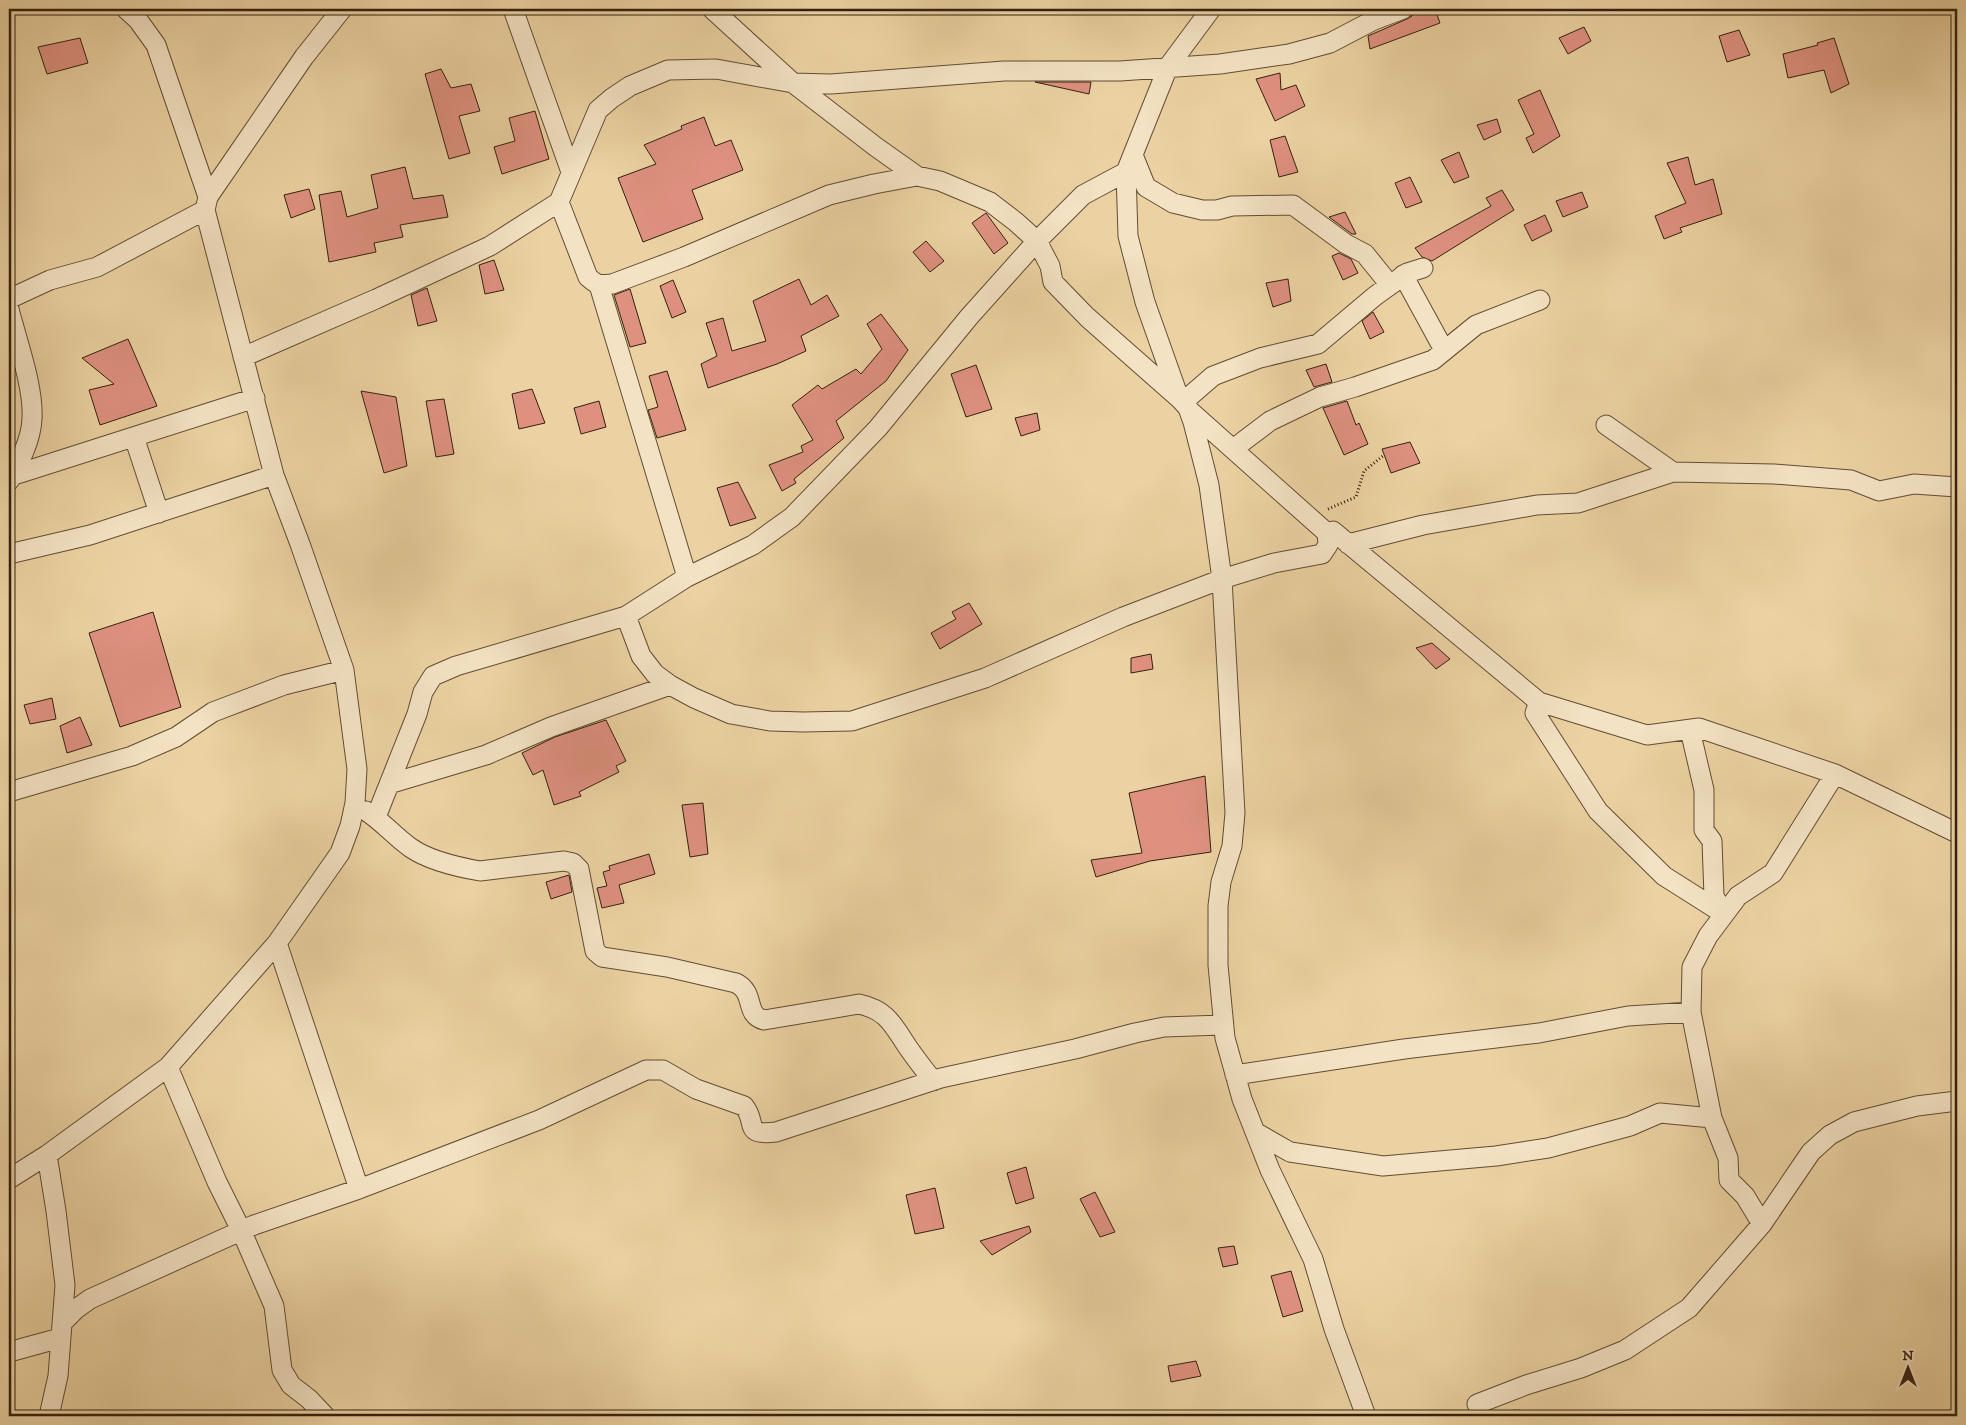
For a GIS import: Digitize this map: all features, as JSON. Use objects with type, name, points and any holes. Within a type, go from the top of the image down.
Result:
[{"type":"street","points":[[9,1179],[47,1155],[168,1067],[277,943],[340,853],[350,826],[355,803],[357,769],[344,670],[274,474],[206,204],[156,45],[138,20],[126,9]]},
{"type":"street","points":[[9,299],[50,280],[97,267],[206,204],[304,57],[342,9]]},
{"type":"street","points":[[513,9],[571,172]]},
{"type":"street","points":[[712,9],[793,83],[837,119],[917,176]]},
{"type":"street","points":[[1212,9],[1168,66],[1130,163],[1128,236],[1145,302],[1183,403],[1193,422],[1209,485],[1222,579],[1235,813],[1232,846],[1221,882],[1218,906],[1218,965],[1222,1025],[1235,1075],[1255,1132],[1270,1170],[1313,1259],[1334,1329],[1366,1416]]},
{"type":"street","points":[[243,357],[376,299],[490,246],[559,202],[598,110],[618,94],[650,76],[668,70],[716,69],[793,83],[831,84],[1004,71],[1120,71],[1168,66],[1220,64],[1289,54],[1330,44],[1374,20],[1403,9]]},
{"type":"street","points":[[376,817],[424,692],[433,676],[456,666],[626,616],[687,577],[752,545],[792,517],[878,428],[969,317],[1037,241],[1083,194],[1130,163]]},
{"type":"street","points":[[1130,163],[1146,187],[1173,203],[1202,210],[1217,210],[1232,206],[1293,205],[1346,244],[1364,254],[1396,280],[1444,350]]},
{"type":"street","points":[[599,285],[612,284],[684,257],[829,195],[917,176],[940,181],[990,202],[1037,241],[1050,266],[1053,282],[1087,316],[1327,533],[1328,545],[1322,554],[1274,563],[1222,579],[1123,617],[985,678],[852,721],[770,721],[731,714],[694,698],[670,686],[655,674],[641,656],[626,616]]},
{"type":"street","points":[[559,202],[588,276],[599,285],[687,577]]},
{"type":"street","points":[[1183,403],[1213,376],[1260,358],[1318,344],[1396,280],[1423,268]]},
{"type":"street","points":[[1234,449],[1270,421],[1320,397],[1432,360],[1476,325],[1540,300]]},
{"type":"street","points":[[9,309],[30,397],[32,420],[27,442],[16,451],[10,479]]},
{"type":"street","points":[[10,479],[254,398]]},
{"type":"street","points":[[1606,425],[1673,472]]},
{"type":"street","points":[[134,437],[159,513]]},
{"type":"street","points":[[1348,544],[1442,522],[1536,505],[1578,503],[1673,472],[1774,474],[1851,480],[1879,491],[1914,484],[1957,487]]},
{"type":"street","points":[[9,554],[90,535],[274,474]]},
{"type":"street","points":[[1327,533],[1332,531],[1539,702],[1647,735],[1699,728],[1835,774],[1957,832]]},
{"type":"street","points":[[9,792],[132,756],[176,738],[213,712],[284,685],[344,670]]},
{"type":"street","points":[[389,784],[486,755],[551,727],[670,686]]},
{"type":"street","points":[[1539,702],[1535,713],[1598,811],[1664,876],[1724,914]]},
{"type":"street","points":[[1690,730],[1704,790],[1704,830],[1712,841],[1714,896],[1724,914]]},
{"type":"street","points":[[1762,1224],[1745,1196],[1729,1180],[1728,1158],[1712,1118],[1690,1012],[1692,967],[1708,936],[1738,896],[1773,873],[1835,774]]},
{"type":"street","points":[[355,803],[376,817],[412,849],[432,859],[467,869],[480,871],[564,861],[573,863],[579,869],[596,951],[602,957],[667,967],[736,983],[743,986],[748,992],[752,1014],[757,1018],[764,1020],[859,1004],[872,1006],[884,1014],[898,1030],[906,1046],[933,1080]]},
{"type":"street","points":[[277,943],[359,1189]]},
{"type":"street","points":[[1235,1075],[1404,1049],[1539,1033],[1628,1016],[1690,1012]]},
{"type":"street","points":[[9,1352],[62,1329],[76,1309],[90,1299],[241,1230],[359,1189],[539,1120],[646,1070],[664,1070],[696,1089],[744,1106],[752,1128],[756,1132],[763,1134],[776,1132],[933,1080],[1171,1026],[1222,1025]]},
{"type":"street","points":[[168,1067],[213,1174],[241,1230],[274,1306],[282,1370],[291,1385],[325,1416]]},
{"type":"street","points":[[1477,1404],[1526,1385],[1581,1368],[1625,1350],[1689,1308],[1762,1224],[1811,1152],[1830,1135],[1854,1122],[1918,1106],[1957,1101]]},
{"type":"street","points":[[1255,1132],[1290,1152],[1384,1166],[1496,1156],[1548,1148],[1630,1126],[1660,1113],[1712,1118]]},
{"type":"street","points":[[47,1155],[66,1285],[58,1376],[50,1416]]},
{"type":"path","points":[[1310,517],[1356,497],[1364,471],[1384,455]]},
{"type":"path","points":[[1511,1412],[1518,1410],[1524,1416]]},
{"type":"building","points":[[1414,9],[1435,9],[1440,23],[1370,49],[1368,36],[1407,19],[1412,16]]},
{"type":"building","points":[[1584,27],[1591,41],[1568,54],[1559,38]]},
{"type":"building","points":[[1739,30],[1750,55],[1727,62],[1719,36]]},
{"type":"building","points":[[80,38],[88,63],[47,74],[38,47]]},
{"type":"building","points":[[1834,38],[1849,84],[1831,93],[1824,70],[1788,78],[1783,54],[1818,45],[1817,43]]},
{"type":"building","points":[[441,69],[451,88],[471,84],[480,111],[459,116],[470,153],[449,159],[425,74]]},
{"type":"building","points":[[1280,73],[1281,90],[1296,85],[1305,106],[1275,121],[1256,79]]},
{"type":"building","points":[[1035,82],[1091,82],[1089,94]]},
{"type":"building","points":[[1540,90],[1560,136],[1533,153],[1526,138],[1534,134],[1518,100]]},
{"type":"building","points":[[535,111],[549,159],[502,174],[494,147],[515,141],[509,118]]},
{"type":"building","points":[[704,117],[715,146],[731,140],[743,170],[692,190],[703,219],[643,242],[618,178],[656,164],[644,145],[682,129],[681,126]]},
{"type":"building","points":[[1497,119],[1501,132],[1484,140],[1477,125]]},
{"type":"building","points":[[1285,136],[1298,172],[1279,177],[1270,140]]},
{"type":"building","points":[[1459,152],[1469,177],[1454,183],[1441,160]]},
{"type":"building","points":[[1688,157],[1695,185],[1713,179],[1722,214],[1680,228],[1682,232],[1664,239],[1655,216],[1686,203],[1667,163]]},
{"type":"building","points":[[405,167],[413,199],[443,195],[448,217],[400,225],[403,237],[374,243],[376,252],[329,262],[319,195],[341,191],[347,217],[378,208],[371,175]]},
{"type":"building","points":[[1410,177],[1422,202],[1406,208],[1395,183]]},
{"type":"building","points":[[309,189],[315,209],[291,218],[284,195]]},
{"type":"building","points":[[1502,190],[1514,210],[1432,261],[1422,257],[1415,248],[1491,206],[1486,198]]},
{"type":"building","points":[[1582,192],[1588,207],[1563,217],[1556,201]]},
{"type":"building","points":[[1345,212],[1356,234],[1352,234],[1329,217]]},
{"type":"building","points":[[986,213],[1008,243],[994,254],[972,223]]},
{"type":"building","points":[[1545,215],[1552,231],[1532,241],[1524,225]]},
{"type":"building","points":[[926,241],[944,261],[930,272],[913,252]]},
{"type":"building","points":[[1339,253],[1351,259],[1358,273],[1343,280],[1332,256]]},
{"type":"building","points":[[494,260],[504,290],[485,294],[479,265]]},
{"type":"building","points":[[799,279],[811,305],[827,295],[839,316],[801,336],[806,351],[777,364],[708,388],[701,364],[717,356],[706,323],[723,318],[732,351],[766,341],[753,301]]},
{"type":"building","points":[[1288,279],[1291,301],[1273,307],[1266,283]]},
{"type":"building","points":[[673,280],[686,312],[672,318],[660,286]]},
{"type":"building","points":[[427,288],[437,321],[418,326],[411,295]]},
{"type":"building","points":[[630,289],[646,343],[630,347],[614,295]]},
{"type":"building","points":[[1373,312],[1384,332],[1370,339],[1362,321]]},
{"type":"building","points":[[881,314],[908,350],[886,381],[836,421],[844,438],[794,479],[796,483],[782,491],[769,465],[803,452],[801,446],[813,440],[792,405],[818,385],[822,389],[856,369],[861,374],[882,349],[867,324]]},
{"type":"building","points":[[128,339],[157,406],[100,425],[89,390],[114,384],[82,358]]},
{"type":"building","points":[[1326,364],[1332,382],[1314,387],[1306,370]]},
{"type":"building","points":[[976,365],[992,409],[966,417],[951,374]]},
{"type":"building","points":[[667,371],[686,430],[657,438],[648,410],[658,407],[649,376]]},
{"type":"building","points":[[532,389],[545,423],[519,429],[512,394]]},
{"type":"building","points":[[361,391],[396,397],[407,466],[384,473]]},
{"type":"building","points":[[444,399],[454,454],[436,457],[426,401]]},
{"type":"building","points":[[599,401],[606,427],[581,434],[574,408]]},
{"type":"building","points":[[1347,401],[1356,425],[1359,423],[1368,444],[1344,455],[1323,408]]},
{"type":"building","points":[[1037,413],[1040,430],[1021,436],[1015,418]]},
{"type":"building","points":[[1410,442],[1420,463],[1391,473],[1382,449]]},
{"type":"building","points":[[738,482],[756,518],[730,526],[717,488]]},
{"type":"building","points":[[969,603],[982,624],[940,649],[931,633],[956,619],[952,612]]},
{"type":"building","points":[[153,612],[181,707],[120,727],[89,633]]},
{"type":"building","points":[[1432,643],[1450,659],[1436,669],[1416,648]]},
{"type":"building","points":[[1151,654],[1153,669],[1131,673],[1131,658]]},
{"type":"building","points":[[52,698],[56,719],[30,724],[24,705]]},
{"type":"building","points":[[80,717],[92,745],[67,753],[60,726]]},
{"type":"building","points":[[606,720],[626,761],[616,766],[619,772],[579,792],[581,796],[554,805],[543,770],[533,775],[522,753],[555,737]]},
{"type":"building","points":[[1205,776],[1211,852],[1150,861],[1096,877],[1091,860],[1142,853],[1129,793]]},
{"type":"building","points":[[703,803],[708,854],[690,857],[682,805]]},
{"type":"building","points":[[649,854],[655,874],[619,885],[624,903],[602,908],[597,888],[607,886],[603,872],[610,870],[609,866]]},
{"type":"building","points":[[569,875],[572,892],[551,899],[546,882]]},
{"type":"building","points":[[1026,1167],[1034,1198],[1016,1204],[1007,1173]]},
{"type":"building","points":[[935,1188],[944,1228],[915,1234],[906,1195]]},
{"type":"building","points":[[1095,1192],[1115,1232],[1100,1237],[1080,1199]]},
{"type":"building","points":[[1029,1226],[1031,1232],[992,1255],[980,1241]]},
{"type":"building","points":[[1234,1246],[1238,1264],[1223,1267],[1218,1248]]},
{"type":"building","points":[[1291,1271],[1303,1311],[1283,1317],[1271,1276]]},
{"type":"building","points":[[1196,1361],[1201,1376],[1171,1382],[1168,1366]]}]
